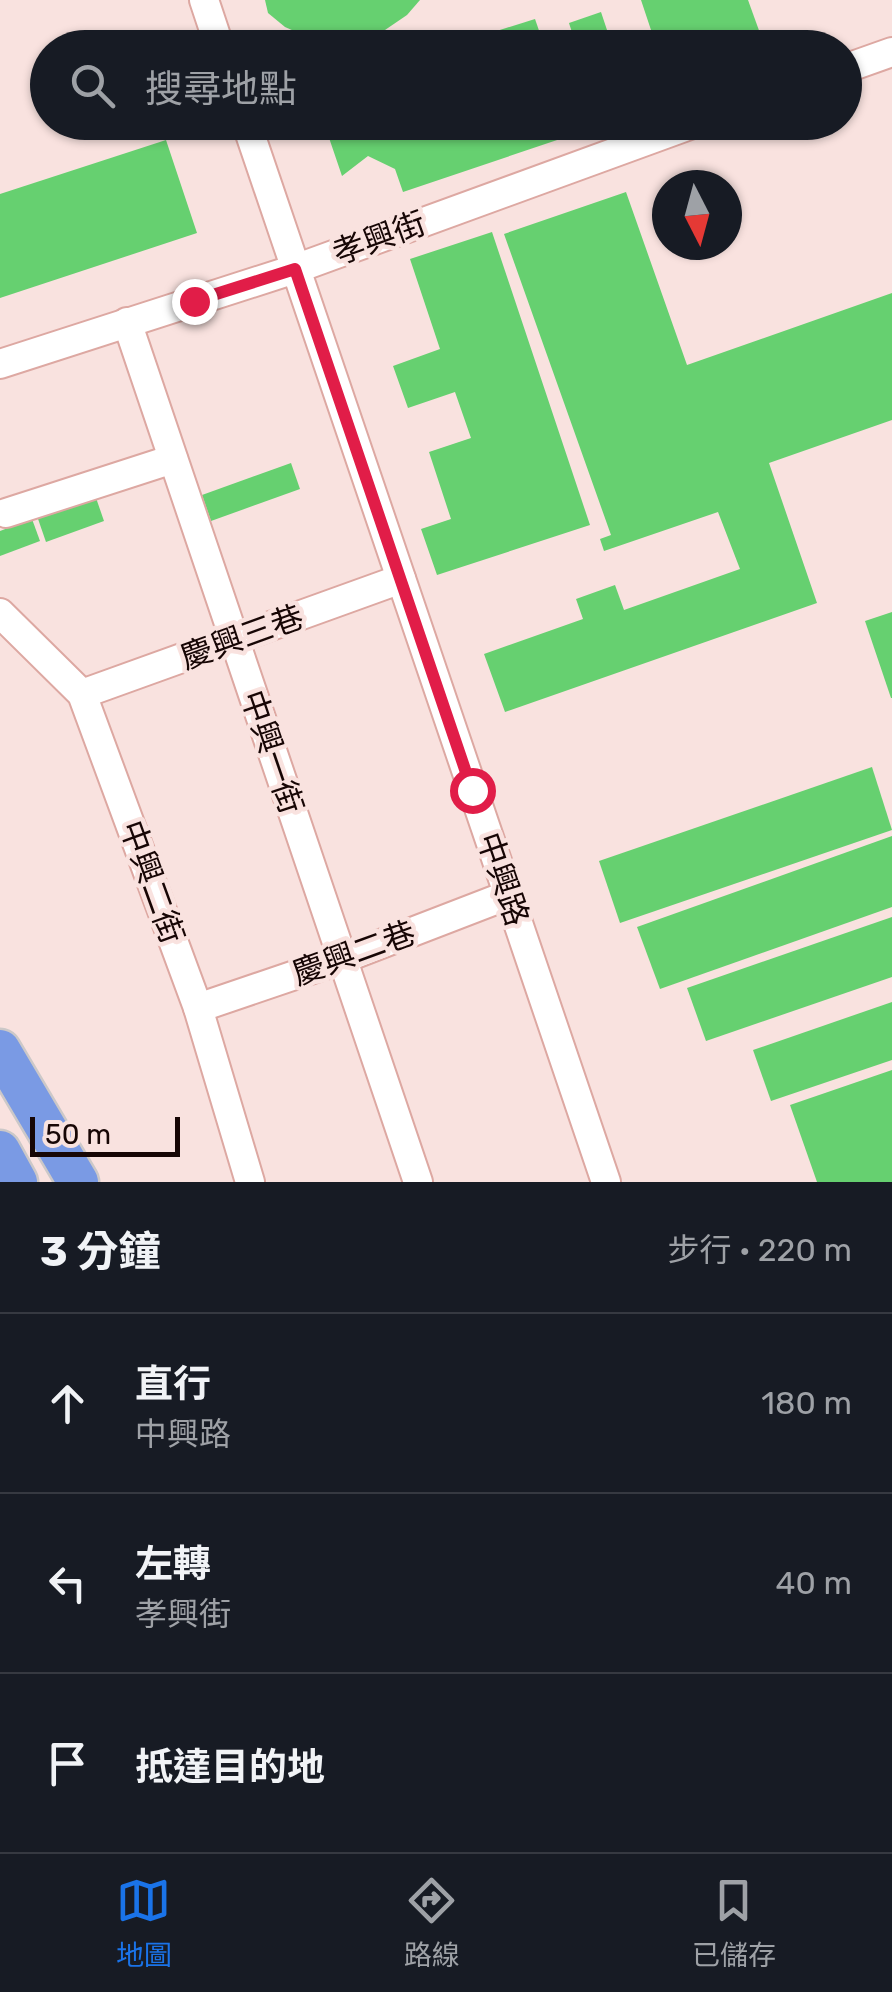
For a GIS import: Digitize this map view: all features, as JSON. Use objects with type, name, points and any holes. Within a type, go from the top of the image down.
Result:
[{"type":"highway","points":[[0,1050],[78,1182]]},
{"type":"highway","points":[[0,1093],[51,1182]]},
{"type":"highway","points":[[0,1152],[17,1182]]},
{"type":"street","points":[[204,0],[214,30]]},
{"type":"street","points":[[862,63],[892,52]]},
{"type":"street","name":"中興路","points":[[252,140],[606,1182]]},
{"type":"street","name":"孝興街","points":[[0,364],[295,269],[649,140]]},
{"type":"street","name":"中興一街","points":[[127,322],[418,1182]]},
{"type":"street","points":[[6,513],[173,459]]},
{"type":"street","name":"慶興三巷","points":[[82,694],[401,580]]},
{"type":"street","name":"中興二街","points":[[0,613],[82,694],[198,1008],[250,1182]]},
{"type":"street","name":"慶興二巷","points":[[198,1008],[342,959],[508,895]]},
{"type":"building","points":[[265,0],[420,0],[385,30],[292,30],[268,13]]},
{"type":"building","points":[[641,0],[748,0],[759,30],[651,30]]},
{"type":"building","points":[[601,12],[607,30],[571,30],[569,23]]},
{"type":"building","points":[[535,19],[539,30],[500,30]]},
{"type":"building","points":[[166,140],[197,233],[0,298],[0,194]]},
{"type":"building","points":[[330,140],[557,140],[403,192],[395,169],[368,156],[342,176]]},
{"type":"building","points":[[626,192],[687,365],[892,293],[892,420],[769,463],[817,603],[505,712],[484,654],[583,619],[576,599],[615,585],[624,610],[740,569],[718,512],[604,551],[600,539],[611,535],[504,234]]},
{"type":"building","points":[[492,232],[590,525],[437,575],[421,529],[451,519],[429,452],[471,438],[455,392],[408,408],[393,366],[440,349],[410,259]]},
{"type":"building","points":[[291,463],[300,489],[211,521],[202,495]]},
{"type":"building","points":[[95,495],[104,521],[46,542],[37,516]]},
{"type":"building","points":[[32,519],[40,541],[0,556],[0,531]]},
{"type":"building","points":[[892,612],[892,698],[891,698],[865,621]]},
{"type":"building","points":[[872,767],[892,830],[620,923],[599,861]]},
{"type":"building","points":[[892,836],[892,907],[660,989],[637,927]]},
{"type":"building","points":[[892,917],[892,977],[706,1041],[687,988]]},
{"type":"building","points":[[892,1002],[892,1060],[771,1101],[753,1050]]},
{"type":"building","points":[[892,1070],[892,1182],[817,1182],[790,1105]]},
{"type":"route","points":[[194,301],[295,269],[472,790]]}]
